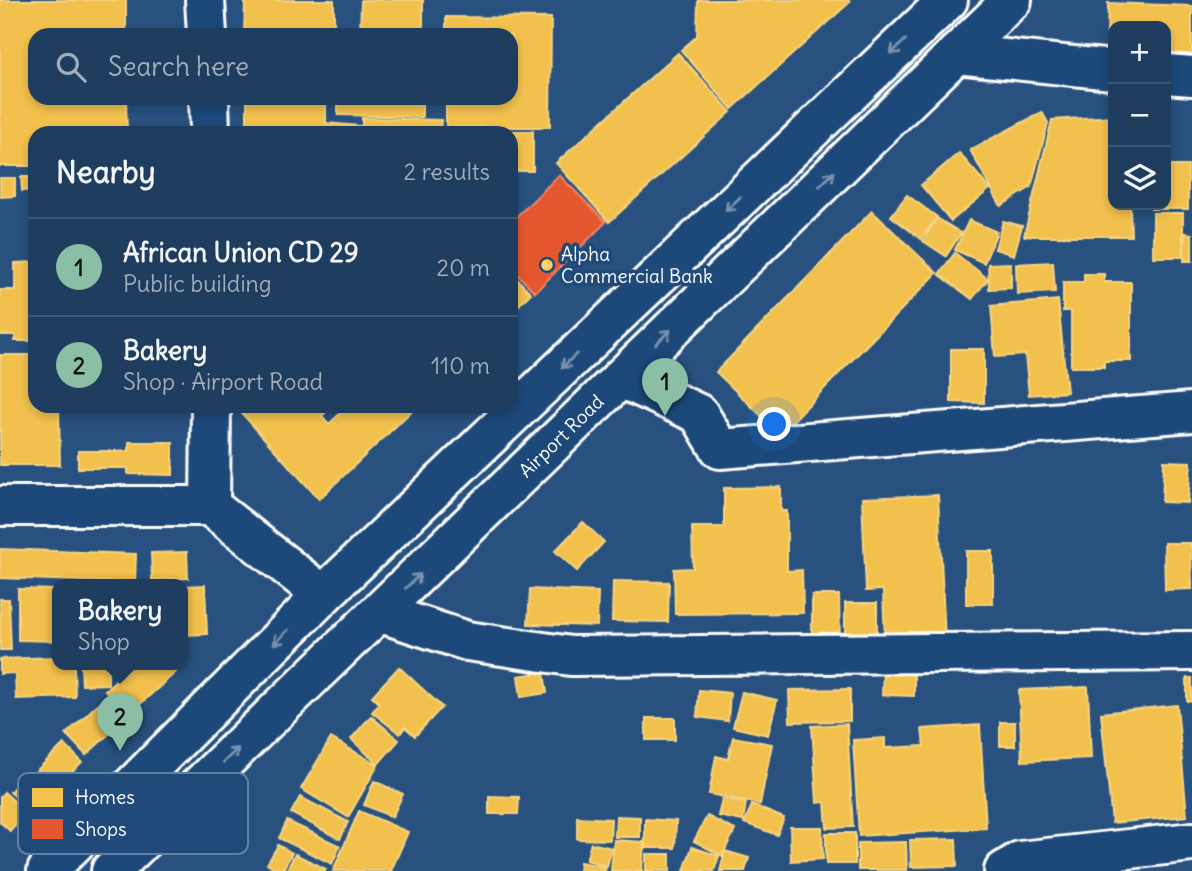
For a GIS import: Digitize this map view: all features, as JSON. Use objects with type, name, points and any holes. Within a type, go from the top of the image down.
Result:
[{"type":"main road","points":[[205,0],[206,28]]},
{"type":"main road","points":[[518,408],[947,0]]},
{"type":"main road","name":"Airport Road","points":[[214,773],[1012,0]]},
{"type":"main road","points":[[956,54],[1108,69]]},
{"type":"main road","points":[[1171,74],[1192,76]]},
{"type":"main road","points":[[209,105],[210,126]]},
{"type":"main road","points":[[621,378],[699,414],[720,449],[1192,412]]},
{"type":"main road","points":[[210,506],[211,413]]},
{"type":"main road","points":[[145,773],[323,594],[513,413]]},
{"type":"main road","points":[[0,506],[210,506],[323,594]]},
{"type":"main road","points":[[381,613],[467,641],[571,656],[1192,651]]},
{"type":"main road","points":[[1004,871],[1020,861],[1192,842]]},
{"type":"main road","points":[[47,871],[64,854]]},
{"type":"main road","name":"Airport Road","points":[[111,871],[129,854]]},
{"type":"building: Homes","points":[[0,0],[126,0],[126,28],[28,28],[28,105],[126,105],[127,126],[28,126],[28,166],[0,166]]},
{"type":"building: Homes","points":[[245,0],[334,0],[334,28],[244,28]]},
{"type":"building: Homes","points":[[361,0],[423,0],[423,28],[360,28]]},
{"type":"building: Homes","points":[[698,0],[850,2],[732,109],[681,50],[697,36]]},
{"type":"building: Homes","points":[[1108,3],[1192,6],[1192,68],[1171,67],[1171,21],[1108,21],[1106,65]]},
{"type":"building: Homes","points":[[446,17],[551,18],[550,127],[446,126],[446,105],[518,105],[518,28],[446,28]]},
{"type":"building: Homes","points":[[678,53],[731,112],[609,222],[556,163]]},
{"type":"building: Homes","points":[[247,105],[326,105],[326,123],[360,126],[247,126]]},
{"type":"building: Homes","points":[[338,105],[422,105],[422,117],[338,115]]},
{"type":"building: Homes","points":[[1042,112],[1048,123],[1031,187],[1001,206],[970,150]]},
{"type":"building: Homes","points":[[1108,116],[1108,210],[1130,210],[1131,236],[1024,236],[1052,120]]},
{"type":"building: Homes","points":[[362,118],[441,120],[441,126],[362,126]]},
{"type":"building: Homes","points":[[518,131],[533,131],[533,171],[518,171]]},
{"type":"building: Homes","points":[[959,153],[990,189],[951,221],[921,185]]},
{"type":"building: Homes","points":[[1171,166],[1188,166],[1188,209],[1171,209]]},
{"type":"building: Homes","points":[[21,177],[28,177],[28,191],[22,191]]},
{"type":"building: Homes","points":[[0,178],[15,178],[15,196],[0,197]]},
{"type":"building: Homes","points":[[907,195],[937,217],[921,239],[891,216]]},
{"type":"building: Homes","points":[[872,211],[937,273],[780,434],[716,372]]},
{"type":"building: Homes","points":[[1153,213],[1183,213],[1183,257],[1153,257]]},
{"type":"building: Homes","points":[[937,218],[961,233],[946,256],[923,241]]},
{"type":"building: Homes","points":[[969,220],[997,232],[984,263],[955,250]]},
{"type":"building: Homes","points":[[1003,221],[1022,226],[1014,255],[995,249]]},
{"type":"building: Homes","points":[[1185,233],[1192,234],[1192,261],[1184,261]]},
{"type":"building: Homes","points":[[955,253],[988,279],[972,299],[939,274]]},
{"type":"building: Homes","points":[[28,262],[28,341],[15,341],[15,335],[0,335],[0,290],[15,290],[15,263]]},
{"type":"building: Homes","points":[[1053,262],[1055,292],[1017,294],[1016,264]]},
{"type":"building: Homes","points":[[1011,263],[1011,288],[989,289],[988,264]]},
{"type":"building: Homes","points":[[1084,274],[1104,274],[1104,282],[1131,282],[1131,361],[1104,361],[1104,367],[1071,367],[1071,311],[1063,311],[1063,282],[1084,282]]},
{"type":"building: Homes","points":[[518,280],[531,293],[518,306]]},
{"type":"building: Homes","points":[[1058,300],[1067,392],[1029,395],[1025,355],[995,357],[991,306]]},
{"type":"building: Homes","points":[[951,349],[984,349],[984,403],[951,402]]},
{"type":"building: Homes","points":[[0,355],[28,355],[28,413],[59,413],[60,465],[0,465]]},
{"type":"building: Homes","points":[[241,413],[325,413],[322,416],[329,424],[341,413],[410,413],[319,499]]},
{"type":"building: Homes","points":[[129,442],[173,442],[173,475],[128,474],[128,468],[78,468],[78,451],[129,451]]},
{"type":"building: Homes","points":[[1164,461],[1191,462],[1188,503],[1162,502]]},
{"type":"building: Homes","points":[[781,487],[781,511],[787,511],[787,571],[802,570],[803,613],[675,614],[674,569],[693,568],[692,527],[724,527],[724,488]]},
{"type":"building: Homes","points":[[938,495],[945,640],[885,642],[883,590],[866,591],[862,498]]},
{"type":"building: Homes","points":[[583,522],[604,542],[577,571],[555,551]]},
{"type":"building: Homes","points":[[1164,543],[1191,543],[1192,589],[1165,590]]},
{"type":"building: Homes","points":[[0,549],[136,554],[135,579],[0,578]]},
{"type":"building: Homes","points":[[966,551],[993,551],[993,604],[966,604]]},
{"type":"building: Homes","points":[[187,552],[188,578],[152,579],[151,553]]},
{"type":"building: Homes","points":[[613,581],[669,582],[668,622],[612,621]]},
{"type":"building: Homes","points":[[205,585],[207,634],[188,635],[188,586]]},
{"type":"building: Homes","points":[[18,589],[52,590],[52,641],[18,640]]},
{"type":"building: Homes","points":[[530,589],[598,592],[597,626],[528,624]]},
{"type":"building: Homes","points":[[812,595],[839,595],[840,647],[812,648]]},
{"type":"building: Homes","points":[[0,599],[9,599],[11,650],[0,650]]},
{"type":"building: Homes","points":[[845,603],[877,603],[877,649],[845,649]]},
{"type":"building: Homes","points":[[52,657],[52,670],[74,670],[75,697],[16,699],[15,673],[0,674],[0,659]]},
{"type":"building: Homes","points":[[399,667],[442,707],[415,736],[405,727],[400,734],[372,712],[379,703],[372,696]]},
{"type":"building: Homes","points":[[883,669],[914,670],[914,696],[882,695]]},
{"type":"building: Homes","points":[[81,670],[108,670],[108,684],[82,685]]},
{"type":"building: Homes","points":[[127,670],[176,672],[127,716],[105,690]]},
{"type":"building: Homes","points":[[544,672],[547,693],[521,697],[518,676]]},
{"type":"building: Homes","points":[[1187,678],[1192,678],[1192,701],[1187,701]]},
{"type":"building: Homes","points":[[1088,687],[1091,758],[1022,761],[1019,690]]},
{"type":"building: Homes","points":[[850,689],[850,721],[790,722],[789,690]]},
{"type":"building: Homes","points":[[699,690],[730,693],[728,721],[697,717]]},
{"type":"building: Homes","points":[[742,692],[777,700],[768,735],[733,727]]},
{"type":"building: Homes","points":[[100,702],[120,724],[86,755],[66,734]]},
{"type":"building: Homes","points":[[1177,705],[1187,816],[1112,823],[1101,713]]},
{"type":"building: Homes","points":[[371,716],[399,740],[378,764],[351,739]]},
{"type":"building: Homes","points":[[646,718],[675,718],[675,740],[646,740]]},
{"type":"building: Homes","points":[[1000,722],[1015,722],[1015,746],[1000,746]]},
{"type":"building: Homes","points":[[847,724],[853,827],[827,828],[825,802],[817,803],[812,726]]},
{"type":"building: Homes","points":[[980,725],[986,828],[859,836],[853,740],[885,738],[885,748],[924,746],[922,729]]},
{"type":"building: Homes","points":[[733,737],[772,744],[760,804],[709,794],[716,756],[728,759]]},
{"type":"building: Homes","points":[[331,738],[378,765],[348,817],[301,789]]},
{"type":"building: Homes","points":[[64,744],[82,762],[70,773],[35,772]]},
{"type":"building: Homes","points":[[374,781],[403,794],[392,817],[364,805]]},
{"type":"building: Homes","points":[[18,783],[18,799],[10,792]]},
{"type":"building: Homes","points":[[4,792],[18,805],[18,823],[10,831],[0,822],[0,797]]},
{"type":"building: Homes","points":[[489,796],[519,797],[518,814],[489,814]]},
{"type":"building: Homes","points":[[300,797],[348,822],[340,839],[291,813]]},
{"type":"building: Homes","points":[[722,799],[746,803],[743,821],[718,816]]},
{"type":"building: Homes","points":[[752,805],[784,818],[777,835],[744,823]]},
{"type":"building: Homes","points":[[359,811],[408,832],[391,871],[333,871]]},
{"type":"building: Homes","points":[[616,816],[640,817],[640,837],[615,837]]},
{"type":"building: Homes","points":[[707,816],[735,830],[722,856],[694,841]]},
{"type":"building: Homes","points":[[577,817],[611,819],[610,840],[577,839]]},
{"type":"building: Homes","points":[[645,819],[676,821],[675,848],[645,848]]},
{"type":"building: Homes","points":[[287,821],[340,846],[332,864],[279,838]]},
{"type":"building: Homes","points":[[790,827],[822,827],[823,859],[791,861]]},
{"type":"building: Homes","points":[[826,833],[855,833],[855,864],[826,864]]},
{"type":"building: Homes","points":[[956,839],[957,866],[911,867],[910,840]]},
{"type":"building: Homes","points":[[614,840],[644,842],[642,871],[611,871]]},
{"type":"building: Homes","points":[[906,842],[907,870],[858,870],[858,843]]},
{"type":"building: Homes","points":[[591,843],[612,848],[607,866],[586,860]]},
{"type":"building: Homes","points":[[278,845],[292,853],[282,871],[267,864]]},
{"type":"building: Homes","points":[[692,847],[719,856],[714,871],[684,871]]},
{"type":"building: Homes","points":[[725,851],[749,858],[745,871],[720,871]]},
{"type":"building: Homes","points":[[295,854],[326,869],[325,871],[286,871]]},
{"type":"building: Homes","points":[[646,854],[670,854],[670,871],[646,871]]},
{"type":"building: Homes","points":[[580,862],[606,867],[605,871],[579,871]]},
{"type":"building: Shops","points":[[559,175],[606,222],[535,292],[518,275],[518,215]]},
{"type":"place","name":"Alpha Commercial Bank","points":[[547,265]]},
{"type":"place","name":"African Union CD 29","points":[[665,416]]},
{"type":"place","name":"Bakery","points":[[120,751]]}]
